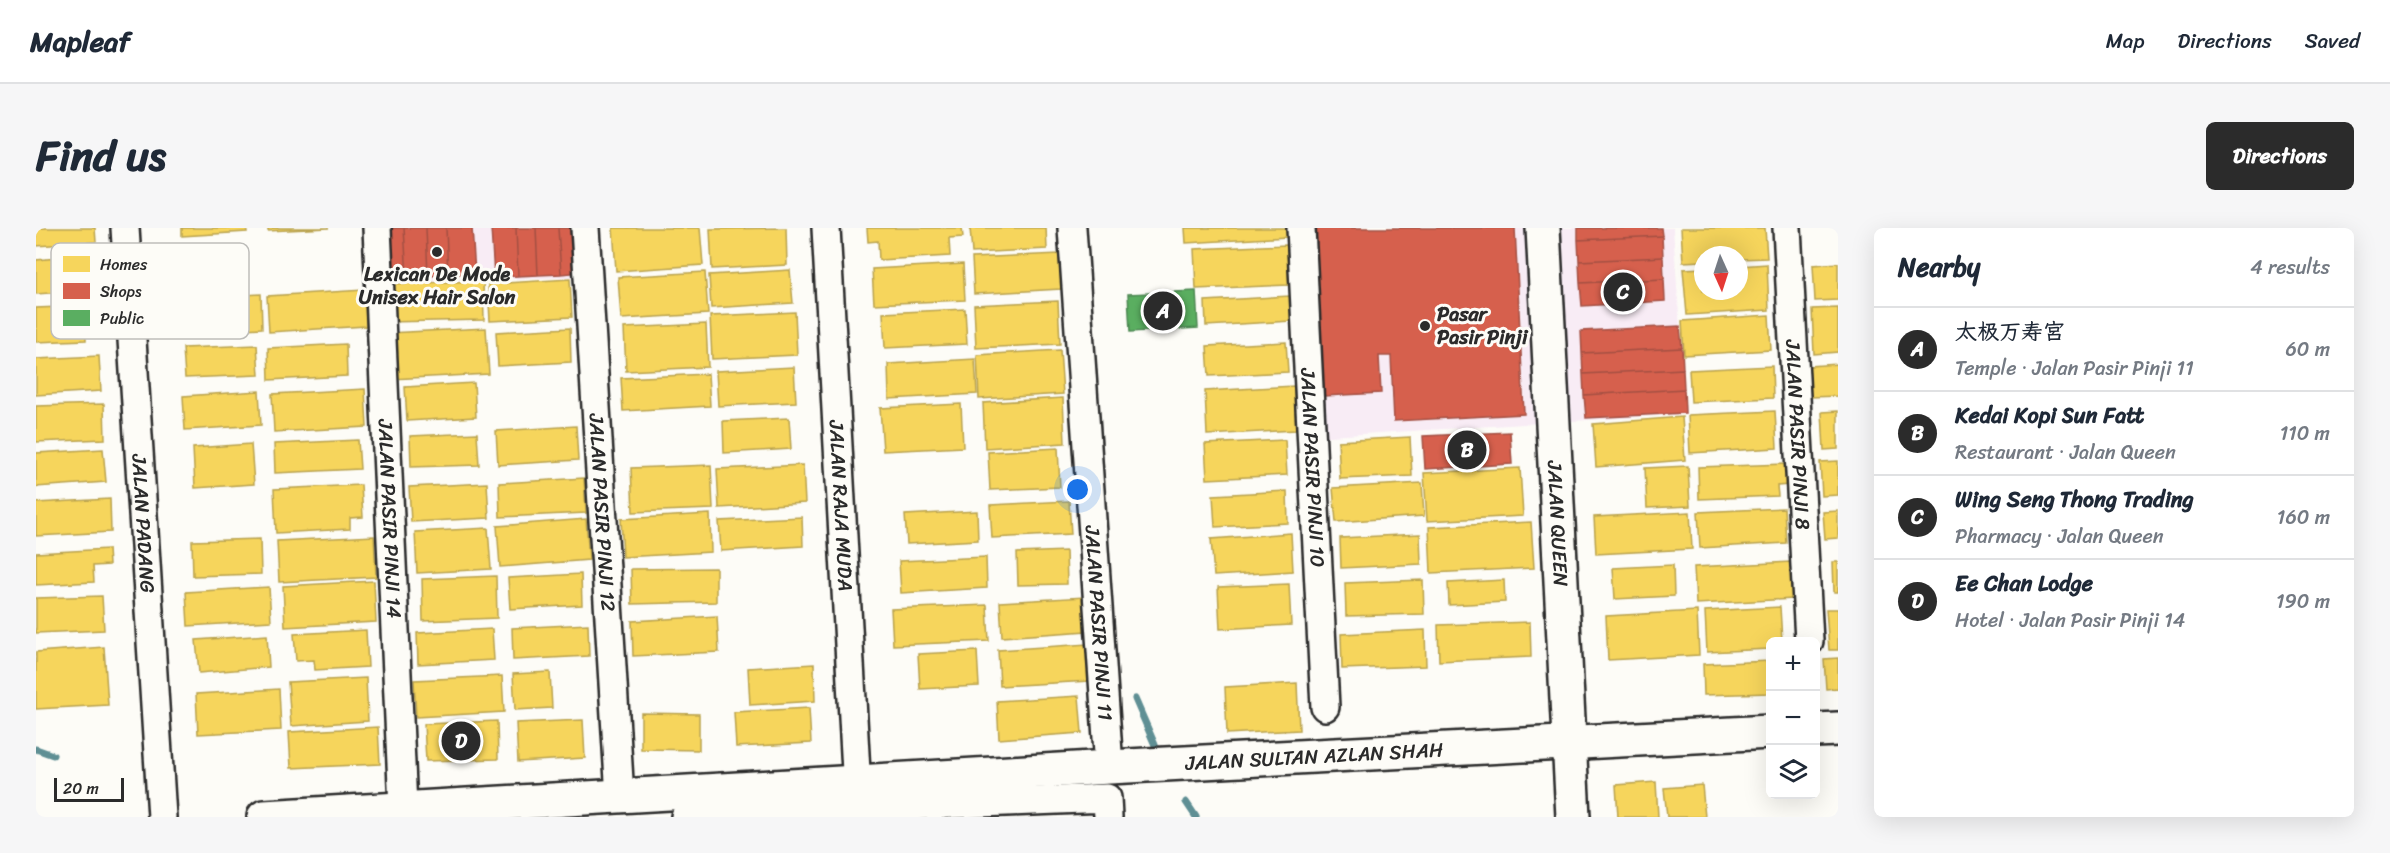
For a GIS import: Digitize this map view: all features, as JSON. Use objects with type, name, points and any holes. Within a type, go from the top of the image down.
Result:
[{"type":"main road","name":"JALAN QUEEN","points":[[1543,228],[1573,817]]},
{"type":"main road","points":[[1820,730],[1838,729]]},
{"type":"main road","name":"JALAN SULTAN AZLAN SHAH","points":[[699,815],[1109,767],[1766,732]]},
{"type":"main road","name":"JALAN SULTAN AZLAN SHAH","points":[[264,817],[620,797],[858,795]]},
{"type":"main road","points":[[542,817],[575,812],[620,797]]},
{"type":"street","name":"JALAN PADANG","points":[[125,228],[126,243]]},
{"type":"street","name":"JALAN PASIR PINJI 14","points":[[377,228],[403,808]]},
{"type":"street","name":"JALAN PASIR PINJI 12","points":[[585,228],[620,797]]},
{"type":"street","name":"JALAN RAJA MUDA","points":[[826,228],[858,795]]},
{"type":"street","name":"JALAN PASIR PINJI 11","points":[[1072,228],[1109,767]]},
{"type":"street","name":"JALAN PASIR PINJI 10","points":[[1301,228],[1325,707]]},
{"type":"street","name":"JALAN PASIR PINJI 8","points":[[1788,228],[1809,637]]},
{"type":"street","name":"JALAN PADANG","points":[[132,339],[162,817]]},
{"type":"street","points":[[858,795],[1107,798],[1108,817]]},
{"type":"shaded area","points":[[376,228],[586,228],[588,277],[378,283]]},
{"type":"shaded area","points":[[1302,228],[1673,228],[1686,414],[1314,437]]},
{"type":"building: Homes","points":[[36,228],[95,228],[96,242],[51,243],[51,245],[36,246]]},
{"type":"building: Homes","points":[[182,228],[246,228],[247,232],[182,236]]},
{"type":"building: Homes","points":[[268,228],[329,228],[268,231]]},
{"type":"building: Homes","points":[[613,228],[700,228],[703,265],[616,271]]},
{"type":"building: Homes","points":[[786,228],[787,265],[712,269],[710,229]]},
{"type":"building: Homes","points":[[867,228],[962,228],[963,237],[949,238],[950,256],[879,260],[878,241],[868,242]]},
{"type":"building: Homes","points":[[970,228],[1046,228],[1047,249],[972,253]]},
{"type":"building: Homes","points":[[1185,228],[1286,228],[1287,237],[1186,243]]},
{"type":"building: Homes","points":[[1681,228],[1765,228],[1767,258],[1748,259],[1748,246],[1694,246],[1694,261],[1683,262]]},
{"type":"building: Homes","points":[[1287,245],[1289,285],[1196,289],[1194,249]]},
{"type":"building: Homes","points":[[1060,254],[1061,289],[974,294],[972,258]]},
{"type":"building: Homes","points":[[51,259],[51,293],[36,294],[36,260]]},
{"type":"building: Homes","points":[[1838,263],[1838,300],[1815,301],[1813,265]]},
{"type":"building: Homes","points":[[963,264],[965,300],[874,304],[872,269]]},
{"type":"building: Homes","points":[[1767,264],[1769,310],[1687,315],[1683,269],[1694,268],[1694,300],[1748,300],[1748,265]]},
{"type":"building: Homes","points":[[790,270],[793,303],[711,308],[709,275]]},
{"type":"building: Homes","points":[[705,272],[708,314],[621,319],[618,277]]},
{"type":"building: Homes","points":[[570,279],[572,317],[490,321],[488,284]]},
{"type":"building: Homes","points":[[483,281],[484,320],[387,322],[385,284]]},
{"type":"building: Homes","points":[[364,290],[366,326],[269,332],[267,296]]},
{"type":"building: Homes","points":[[261,294],[262,328],[249,329],[249,295]]},
{"type":"building: Homes","points":[[1290,296],[1291,321],[1206,326],[1205,301]]},
{"type":"building: Homes","points":[[1058,301],[1060,344],[976,348],[974,305]]},
{"type":"building: Homes","points":[[51,307],[51,339],[86,340],[36,342],[36,308]]},
{"type":"building: Homes","points":[[1838,308],[1838,352],[1814,354],[1812,309]]},
{"type":"building: Homes","points":[[965,309],[967,344],[885,348],[883,313]]},
{"type":"building: Homes","points":[[795,312],[797,355],[712,359],[710,316]]},
{"type":"building: Homes","points":[[1769,315],[1771,350],[1684,355],[1682,321]]},
{"type":"building: Homes","points":[[706,324],[708,367],[626,371],[624,328]]},
{"type":"building: Homes","points":[[486,328],[489,374],[391,379],[388,333]]},
{"type":"building: Homes","points":[[570,328],[571,362],[498,366],[496,332]]},
{"type":"building: Homes","points":[[1286,342],[1288,372],[1209,376],[1207,346]]},
{"type":"building: Homes","points":[[346,344],[347,376],[269,380],[268,348]]},
{"type":"building: Homes","points":[[257,345],[259,375],[185,378],[183,348]]},
{"type":"building: Homes","points":[[1060,350],[1063,394],[979,399],[977,355]]},
{"type":"building: Homes","points":[[99,356],[101,391],[36,395],[36,359]]},
{"type":"building: Homes","points":[[975,359],[977,394],[889,399],[888,364]]},
{"type":"building: Homes","points":[[1838,364],[1838,396],[1810,397],[1809,366]]},
{"type":"building: Homes","points":[[1772,366],[1773,398],[1691,402],[1689,370]]},
{"type":"building: Homes","points":[[794,367],[796,402],[718,406],[716,371]]},
{"type":"building: Homes","points":[[708,374],[710,406],[623,411],[621,378]]},
{"type":"building: Homes","points":[[474,383],[476,417],[407,421],[405,387]]},
{"type":"building: Homes","points":[[1294,386],[1296,430],[1207,435],[1205,391]]},
{"type":"building: Homes","points":[[365,389],[367,427],[274,432],[272,394]]},
{"type":"building: Homes","points":[[259,391],[261,425],[185,430],[183,396]]},
{"type":"building: Homes","points":[[1063,398],[1065,443],[985,448],[983,403]]},
{"type":"building: Homes","points":[[104,404],[105,439],[36,442],[36,406]]},
{"type":"building: Homes","points":[[961,404],[963,447],[883,451],[880,408]]},
{"type":"building: Homes","points":[[1775,411],[1777,448],[1690,453],[1688,415]]},
{"type":"building: Homes","points":[[1838,411],[1838,449],[1824,450],[1822,412]]},
{"type":"building: Homes","points":[[1682,417],[1685,460],[1596,467],[1593,424]]},
{"type":"building: Homes","points":[[789,418],[791,449],[724,453],[723,421]]},
{"type":"building: Homes","points":[[576,426],[578,460],[498,465],[496,431]]},
{"type":"building: Homes","points":[[477,433],[479,465],[411,467],[410,436]]},
{"type":"building: Homes","points":[[1410,437],[1412,476],[1340,479],[1338,441]]},
{"type":"building: Homes","points":[[358,440],[360,469],[275,473],[274,444]]},
{"type":"building: Homes","points":[[1285,440],[1287,475],[1207,479],[1205,444]]},
{"type":"building: Homes","points":[[251,444],[254,484],[195,488],[193,448]]},
{"type":"building: Homes","points":[[1058,448],[1060,487],[990,490],[988,452]]},
{"type":"building: Homes","points":[[103,449],[106,482],[36,487],[36,453]]},
{"type":"building: Homes","points":[[1838,461],[1838,495],[1822,496],[1820,462]]},
{"type":"building: Homes","points":[[1788,464],[1789,485],[1777,486],[1778,496],[1699,499],[1698,467]]},
{"type":"building: Homes","points":[[711,465],[713,509],[633,512],[631,468]]},
{"type":"building: Homes","points":[[803,465],[805,503],[719,508],[717,469]]},
{"type":"building: Homes","points":[[1688,466],[1690,506],[1647,508],[1645,468]]},
{"type":"building: Homes","points":[[1520,468],[1523,516],[1427,521],[1424,473]]},
{"type":"building: Homes","points":[[584,478],[586,513],[500,517],[499,483]]},
{"type":"building: Homes","points":[[487,483],[489,518],[411,522],[409,487]]},
{"type":"building: Homes","points":[[1422,483],[1424,516],[1336,522],[1333,488]]},
{"type":"building: Homes","points":[[361,485],[363,517],[350,518],[350,529],[276,533],[274,489]]},
{"type":"building: Homes","points":[[1287,491],[1288,523],[1215,527],[1213,495]]},
{"type":"building: Homes","points":[[110,499],[111,532],[36,536],[36,503]]},
{"type":"building: Homes","points":[[1069,501],[1071,534],[992,538],[990,505]]},
{"type":"building: Homes","points":[[1784,508],[1786,543],[1700,548],[1698,512]]},
{"type":"building: Homes","points":[[977,511],[978,540],[907,544],[905,515]]},
{"type":"building: Homes","points":[[1838,511],[1838,538],[1825,539],[1823,512]]},
{"type":"building: Homes","points":[[1690,512],[1692,549],[1596,554],[1594,517]]},
{"type":"building: Homes","points":[[710,514],[711,552],[623,557],[621,519]]},
{"type":"building: Homes","points":[[802,517],[803,546],[721,551],[719,521]]},
{"type":"building: Homes","points":[[586,519],[589,560],[500,567],[497,526]]},
{"type":"building: Homes","points":[[1531,522],[1534,568],[1431,573],[1429,527]]},
{"type":"building: Homes","points":[[488,528],[491,569],[417,573],[415,532]]},
{"type":"building: Homes","points":[[1291,533],[1293,571],[1214,576],[1211,539]]},
{"type":"building: Homes","points":[[1420,534],[1421,564],[1341,568],[1340,538]]},
{"type":"building: Homes","points":[[374,536],[376,577],[279,582],[277,541]]},
{"type":"building: Homes","points":[[260,539],[261,574],[193,576],[192,541]]},
{"type":"building: Homes","points":[[108,549],[109,565],[93,566],[94,582],[36,585],[36,553]]},
{"type":"building: Homes","points":[[1066,551],[1067,584],[1018,585],[1017,553]]},
{"type":"building: Homes","points":[[986,557],[987,588],[901,593],[899,561]]},
{"type":"building: Homes","points":[[1791,562],[1793,599],[1696,604],[1694,567]]},
{"type":"building: Homes","points":[[1833,562],[1838,562],[1838,592],[1834,592]]},
{"type":"building: Homes","points":[[1673,565],[1674,596],[1615,599],[1613,568]]},
{"type":"building: Homes","points":[[716,568],[716,602],[632,604],[631,569]]},
{"type":"building: Homes","points":[[581,574],[582,605],[510,609],[508,578]]},
{"type":"building: Homes","points":[[496,576],[497,618],[423,621],[422,579]]},
{"type":"building: Homes","points":[[1423,580],[1424,614],[1346,616],[1345,583]]},
{"type":"building: Homes","points":[[1504,580],[1505,602],[1449,605],[1448,583]]},
{"type":"building: Homes","points":[[374,581],[376,622],[285,627],[283,586]]},
{"type":"building: Homes","points":[[1289,584],[1291,625],[1220,629],[1218,587]]},
{"type":"building: Homes","points":[[269,587],[271,621],[188,626],[186,592]]},
{"type":"building: Homes","points":[[102,596],[104,630],[36,633],[36,598]]},
{"type":"building: Homes","points":[[1085,597],[1087,631],[1002,637],[1000,602]]},
{"type":"building: Homes","points":[[987,605],[989,641],[893,645],[891,609]]},
{"type":"building: Homes","points":[[1780,607],[1782,637],[1766,637],[1766,649],[1707,652],[1705,611]]},
{"type":"building: Homes","points":[[1826,609],[1838,609],[1838,650],[1829,650]]},
{"type":"building: Homes","points":[[1697,611],[1699,655],[1608,660],[1606,616]]},
{"type":"building: Homes","points":[[717,616],[719,652],[633,656],[632,621]]},
{"type":"building: Homes","points":[[1530,622],[1531,657],[1439,661],[1438,625]]},
{"type":"building: Homes","points":[[588,624],[589,656],[513,660],[512,628]]},
{"type":"building: Homes","points":[[492,629],[494,660],[418,664],[417,633]]},
{"type":"building: Homes","points":[[366,630],[368,667],[315,670],[314,660],[296,661],[294,634]]},
{"type":"building: Homes","points":[[1425,630],[1426,666],[1342,669],[1341,634]]},
{"type":"building: Homes","points":[[267,635],[269,667],[199,673],[196,640]]},
{"type":"building: Homes","points":[[1088,644],[1090,681],[1000,686],[998,650]]},
{"type":"building: Homes","points":[[104,647],[108,705],[36,709],[36,652]]},
{"type":"building: Homes","points":[[977,651],[979,686],[920,689],[918,654]]},
{"type":"building: Homes","points":[[1838,658],[1838,688],[1826,689],[1824,659]]},
{"type":"building: Homes","points":[[1766,661],[1766,693],[1704,695],[1703,664]]},
{"type":"building: Homes","points":[[814,664],[815,701],[750,705],[748,668]]},
{"type":"building: Homes","points":[[550,672],[552,708],[515,710],[513,674]]},
{"type":"building: Homes","points":[[502,676],[504,712],[416,717],[414,680]]},
{"type":"building: Homes","points":[[366,678],[368,721],[291,726],[288,682]]},
{"type":"building: Homes","points":[[1297,683],[1299,730],[1227,734],[1225,687]]},
{"type":"building: Homes","points":[[279,689],[281,730],[198,734],[196,694]]},
{"type":"building: Homes","points":[[1079,696],[1082,733],[999,739],[997,701]]},
{"type":"building: Homes","points":[[809,708],[811,743],[736,747],[734,712]]},
{"type":"building: Homes","points":[[641,713],[699,714],[699,750],[641,749]]},
{"type":"building: Homes","points":[[583,720],[585,758],[518,762],[516,723]]},
{"type":"building: Homes","points":[[497,721],[498,759],[426,761],[424,724]]},
{"type":"building: Homes","points":[[378,727],[380,764],[291,768],[289,732]]},
{"type":"building: Homes","points":[[1656,782],[1658,817],[1618,817],[1616,785]]},
{"type":"building: Homes","points":[[1702,785],[1705,817],[1667,817],[1664,788]]},
{"type":"building: Shops","points":[[381,228],[404,228],[407,277],[384,279]]},
{"type":"building: Shops","points":[[404,228],[426,228],[428,276],[407,277]]},
{"type":"building: Shops","name":"Lexican De Mode Unisex Hair Salon","points":[[426,228],[446,228],[448,275],[428,276]]},
{"type":"building: Shops","points":[[446,228],[472,228],[475,274],[448,275]]},
{"type":"building: Shops","points":[[491,228],[516,228],[518,276],[494,277]]},
{"type":"building: Shops","points":[[516,228],[536,228],[538,275],[518,276]]},
{"type":"building: Shops","points":[[536,228],[558,228],[561,274],[538,275]]},
{"type":"building: Shops","points":[[558,228],[579,228],[582,272],[561,274]]},
{"type":"building: Shops","name":"Pasar Pasir Pinji","points":[[1315,228],[1515,228],[1524,414],[1394,421],[1391,356],[1379,356],[1381,393],[1324,396]]},
{"type":"building: Shops","points":[[1578,228],[1661,228],[1662,236],[1578,240]]},
{"type":"building: Shops","points":[[1662,236],[1663,257],[1579,261],[1578,240]]},
{"type":"building: Shops","points":[[1663,257],[1664,279],[1580,283],[1579,261]]},
{"type":"building: Shops","points":[[1664,279],[1665,301],[1582,306],[1580,283]]},
{"type":"building: Shops","points":[[1680,326],[1682,348],[1582,353],[1581,331]]},
{"type":"building: Shops","points":[[1682,348],[1683,369],[1583,374],[1582,353]]},
{"type":"building: Shops","points":[[1683,369],[1684,389],[1584,395],[1583,374]]},
{"type":"building: Shops","points":[[1684,389],[1685,413],[1586,418],[1584,395]]},
{"type":"building: Shops","points":[[1510,432],[1512,464],[1425,469],[1423,436]]},
{"type":"building: Public","points":[[1196,291],[1198,328],[1130,332],[1128,294]]},
{"type":"waterway","points":[[1135,699],[1155,745]]},
{"type":"waterway","points":[[36,749],[53,755]]},
{"type":"waterway","points":[[1186,802],[1196,817]]},
{"type":"place","name":"Lexican De Mode Unisex Hair Salon","points":[[437,252]]},
{"type":"place","name":"Wing Seng Thong Trading","points":[[1623,292]]},
{"type":"place","name":"太极万寿宫","points":[[1163,311]]},
{"type":"place","name":"Pasar Pasir Pinji","points":[[1425,326]]},
{"type":"place","name":"Kedai Kopi Sun Fatt","points":[[1467,450]]},
{"type":"place","name":"Ee Chan Lodge","points":[[461,741]]}]
